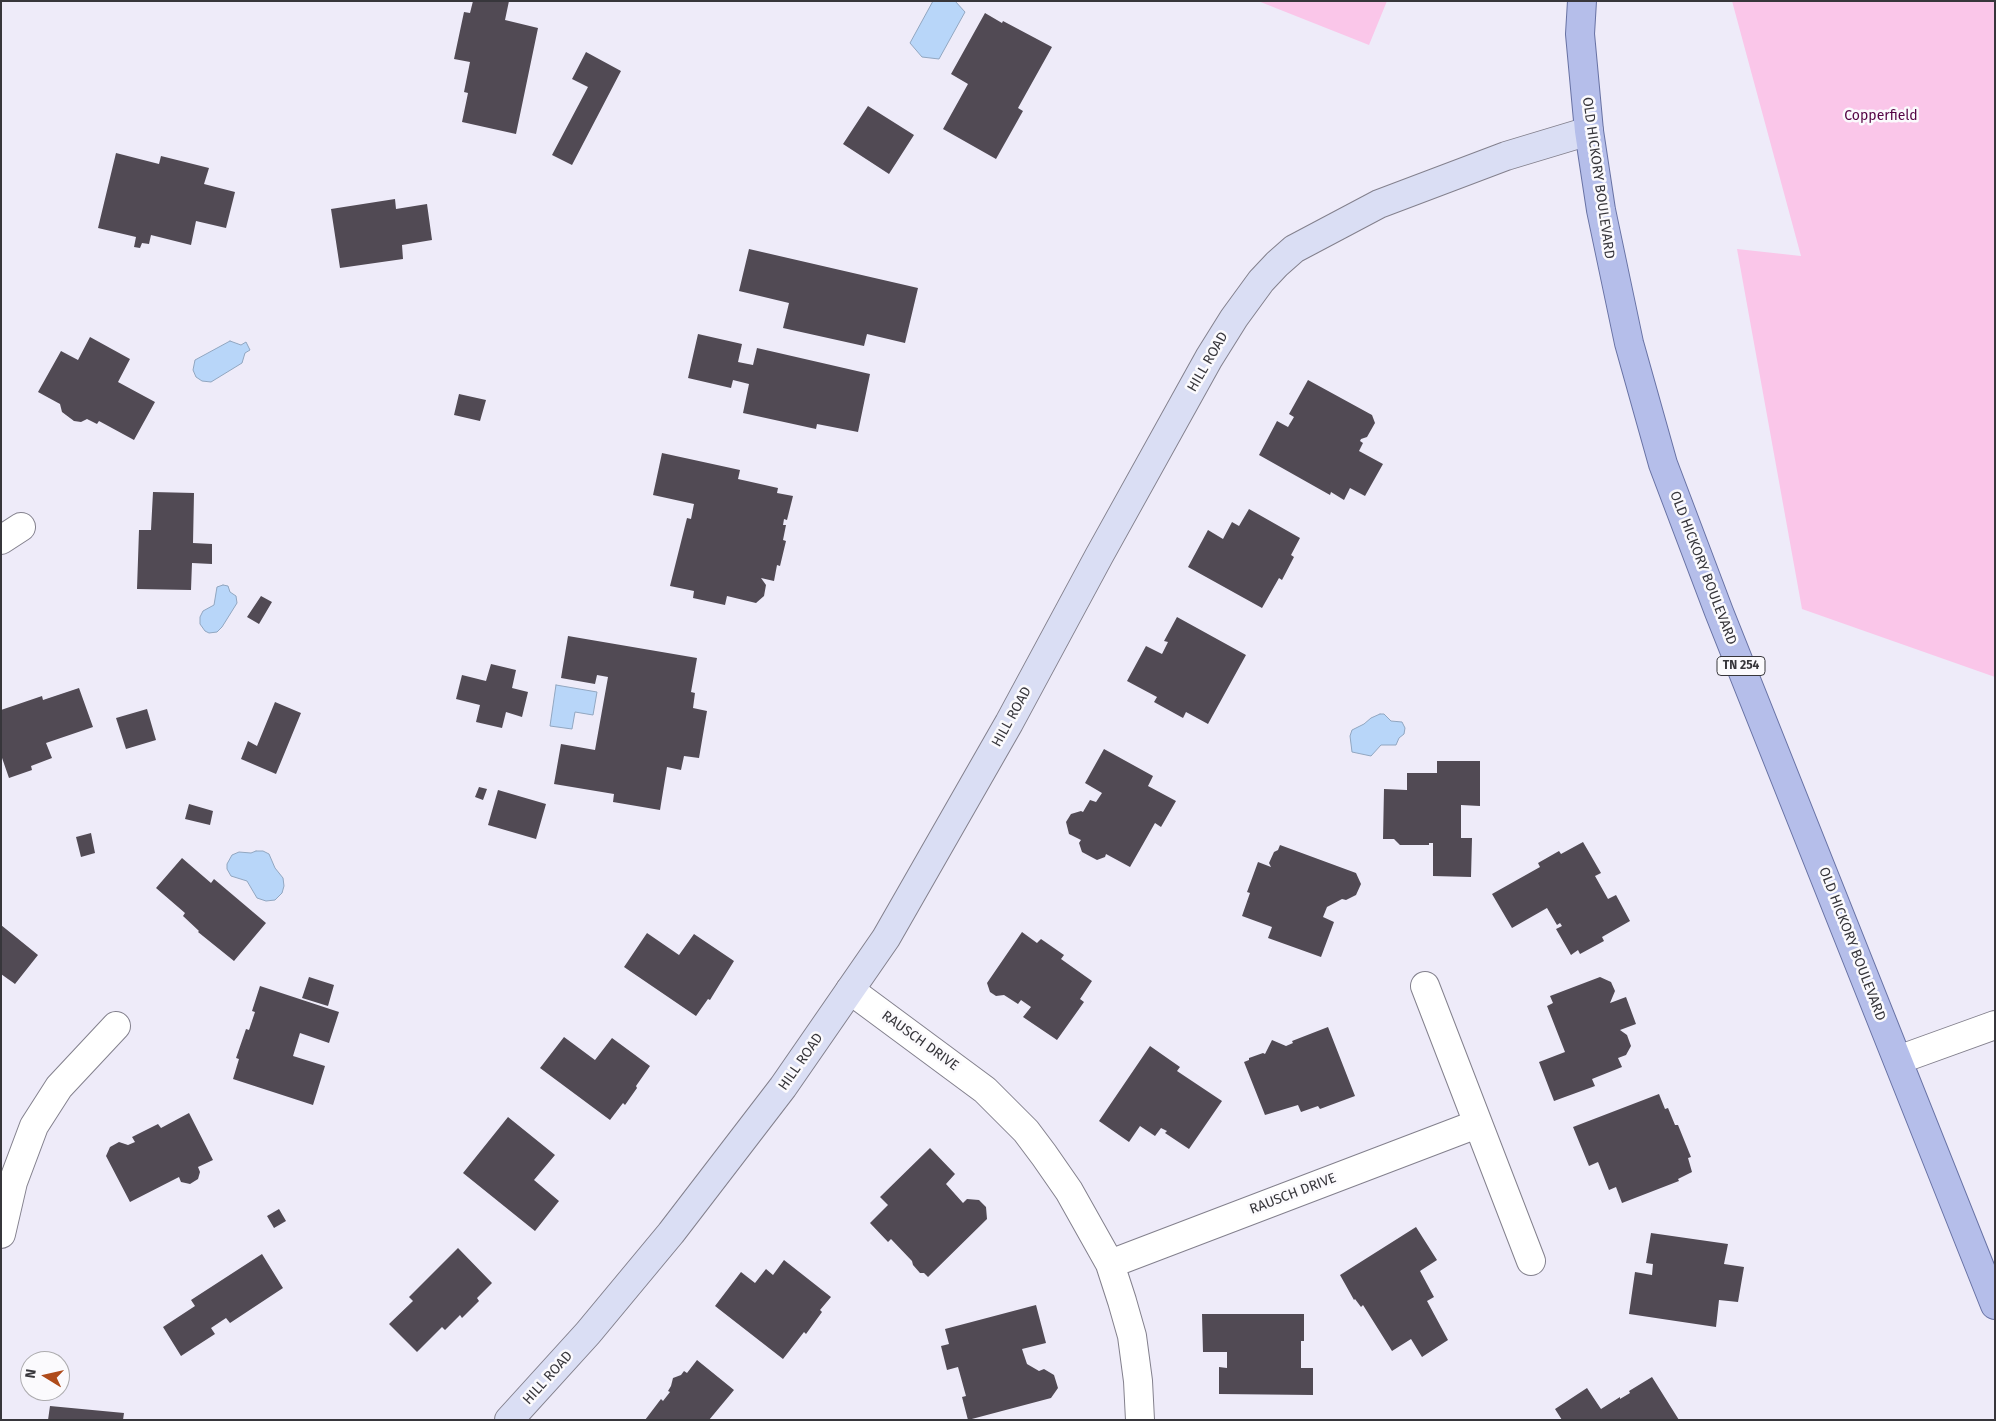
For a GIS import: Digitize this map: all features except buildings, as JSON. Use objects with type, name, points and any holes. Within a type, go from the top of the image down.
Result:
[{"type":"main road","name":"OLD HICKORY BOULEVARD","points":[[1582,1],[1580,34],[1590,131],[1601,210],[1629,343],[1663,464],[1719,612],[1995,1305]]},
{"type":"street","name":"HILL ROAD","points":[[509,1420],[588,1333],[671,1233],[784,1087],[886,938],[931,862],[1209,358],[1234,318],[1261,281],[1294,249],[1379,204],[1446,177],[1506,156],[1590,131]]},
{"type":"street","points":[[1425,986],[1531,1261]]},
{"type":"street","name":"RAUSCH DRIVE","points":[[850,990],[960,1069],[1004,1108],[1026,1131],[1044,1155],[1073,1199],[1110,1264],[1132,1336],[1138,1381],[1140,1420]]},
{"type":"street","points":[[1898,1060],[1995,1025]]},
{"type":"street","points":[[1,1234],[13,1182],[34,1126],[59,1087],[116,1026]]},
{"type":"street","name":"RAUSCH DRIVE","points":[[1110,1264],[1477,1124]]},
{"type":"green space","points":[[1258,1],[1387,1],[1369,45]]},
{"type":"green space","name":"Copperfield","points":[[1732,1],[1995,1],[1995,677],[1802,609],[1737,249],[1801,256]]},
{"type":"water","points":[[933,1],[955,1],[965,12],[939,59],[922,57],[910,43]]},
{"type":"water","points":[[230,341],[241,345],[246,342],[250,350],[245,353],[242,363],[211,382],[202,381],[196,377],[193,370],[195,360]]},
{"type":"water","points":[[228,586],[230,592],[236,596],[237,603],[222,627],[217,632],[209,633],[200,624],[200,617],[203,611],[214,605],[217,587]]},
{"type":"water","points":[[556,685],[597,692],[593,715],[575,712],[572,729],[550,726]]},
{"type":"water","points":[[1380,714],[1384,714],[1391,721],[1402,722],[1405,728],[1404,734],[1399,738],[1396,745],[1381,745],[1371,756],[1352,752],[1350,736],[1352,730]]},
{"type":"water","points":[[263,851],[269,854],[275,868],[283,878],[284,886],[282,893],[275,900],[266,901],[257,898],[247,881],[231,876],[227,869],[227,864],[232,855],[239,852],[251,853]]}]
